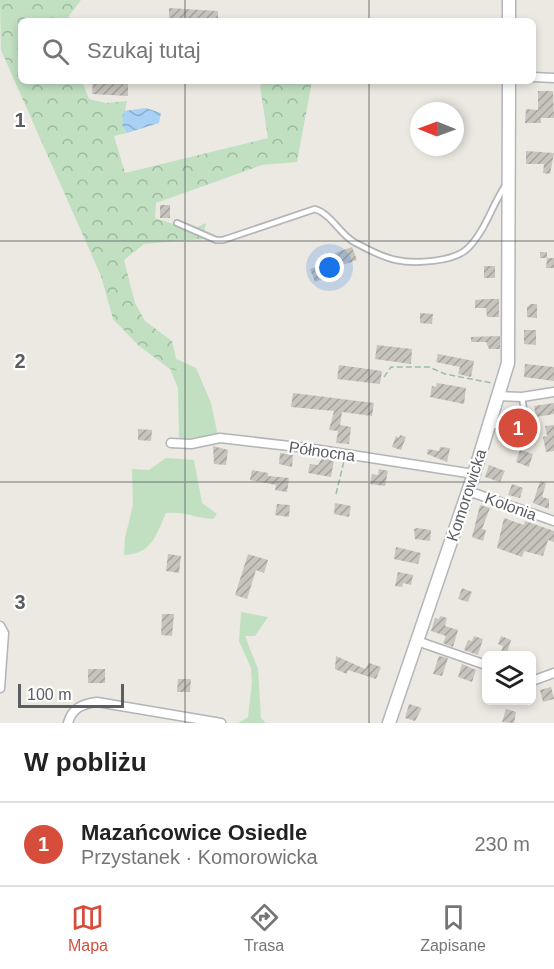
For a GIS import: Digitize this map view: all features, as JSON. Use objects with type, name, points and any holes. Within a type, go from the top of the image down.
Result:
[{"type":"street","points":[[509,0],[509,18]]},
{"type":"street","points":[[536,77],[554,78]]},
{"type":"street","name":"Komorowicka","points":[[389,723],[474,474],[500,391],[510,348],[509,84]]},
{"type":"street","points":[[500,391],[522,397],[554,392]]},
{"type":"street","name":"Północna","points":[[171,443],[191,444],[220,438],[474,474]]},
{"type":"street","name":"Kolonia","points":[[468,491],[554,521]]},
{"type":"street","points":[[0,626],[4,633],[0,688]]},
{"type":"street","points":[[417,640],[482,664]]},
{"type":"street","points":[[536,679],[554,673]]},
{"type":"street","points":[[68,723],[70,713],[83,704],[97,702],[221,723]]},
{"type":"lane","points":[[177,223],[216,240],[223,240],[315,209],[351,240],[381,255],[398,261],[423,261],[452,256],[465,251],[510,178]]},
{"type":"lane","points":[[488,426],[517,423],[525,417],[522,397]]},
{"type":"path","points":[[384,377],[392,367],[429,367],[500,391]]},
{"type":"path","points":[[336,494],[345,454]]},
{"type":"green space","points":[[0,0],[81,0],[69,18],[18,18],[18,84],[83,84],[89,99],[106,103],[127,101],[122,125],[127,133],[114,136],[125,173],[268,138],[260,86],[262,84],[311,84],[297,162],[262,165],[156,203],[155,218],[191,230],[206,223],[203,239],[144,244],[124,260],[135,303],[145,321],[172,341],[179,371],[170,369],[138,345],[113,319],[101,276],[1,50]]},
{"type":"green space","points":[[176,359],[196,368],[211,403],[218,436],[179,439],[178,388],[170,369],[179,370]]},
{"type":"green space","points":[[166,458],[194,460],[202,503],[217,514],[213,519],[166,513],[156,536],[147,547],[133,554],[124,555],[125,538],[133,505],[132,469],[149,470]]},
{"type":"green space","points":[[241,612],[268,617],[255,636],[245,636],[258,669],[261,718],[266,723],[238,723],[248,717],[252,682],[251,668],[239,641]]},
{"type":"water","points":[[146,108],[161,113],[159,123],[127,133],[122,125],[124,111]]},
{"type":"building","points":[[169,8],[218,11],[218,18],[169,18]]},
{"type":"building","points":[[93,84],[128,84],[128,96],[92,94]]},
{"type":"building","points":[[538,91],[553,91],[554,118],[541,118],[541,123],[525,123],[526,109],[538,110]]},
{"type":"building","points":[[526,151],[554,153],[550,174],[543,173],[544,164],[526,164]]},
{"type":"building","points":[[160,205],[170,205],[170,218],[160,218]]},
{"type":"building","points":[[352,247],[357,260],[337,267],[339,272],[315,282],[310,269],[337,258],[335,253]]},
{"type":"building","points":[[540,252],[547,252],[547,258],[540,258]]},
{"type":"building","points":[[547,258],[554,258],[554,268],[546,268]]},
{"type":"building","points":[[484,266],[495,266],[495,278],[484,278]]},
{"type":"building","points":[[499,299],[499,317],[487,317],[486,308],[475,308],[475,300]]},
{"type":"building","points":[[537,304],[537,318],[527,317],[527,307]]},
{"type":"building","points":[[420,313],[433,314],[432,324],[420,323]]},
{"type":"building","points":[[524,330],[536,330],[536,345],[524,344]]},
{"type":"building","points":[[500,336],[500,349],[489,349],[486,342],[471,342],[471,337]]},
{"type":"building","points":[[377,345],[412,349],[411,364],[375,359]]},
{"type":"building","points":[[438,354],[474,361],[471,377],[458,374],[460,367],[436,362]]},
{"type":"building","points":[[525,364],[554,367],[554,381],[524,377]]},
{"type":"building","points":[[339,365],[382,371],[380,384],[337,379]]},
{"type":"building","points":[[437,383],[466,388],[464,404],[430,397],[432,386],[436,387]]},
{"type":"building","points":[[293,393],[374,403],[372,416],[342,412],[340,425],[351,427],[349,444],[336,443],[338,431],[329,430],[334,411],[291,407]]},
{"type":"building","points":[[554,403],[554,414],[536,417],[534,406]]},
{"type":"building","points":[[554,425],[554,451],[546,452],[543,437],[547,436],[545,426]]},
{"type":"building","points":[[138,429],[152,430],[151,441],[138,440]]},
{"type":"building","points":[[400,435],[406,437],[401,450],[392,447],[396,436],[399,438]]},
{"type":"building","points":[[213,446],[228,450],[226,465],[214,464]]},
{"type":"building","points":[[440,447],[450,448],[447,462],[427,454],[428,449],[439,451]]},
{"type":"building","points":[[520,450],[533,454],[529,467],[516,462]]},
{"type":"building","points":[[280,453],[293,455],[292,467],[279,464]]},
{"type":"building","points":[[322,458],[334,460],[331,477],[308,473],[310,464],[318,465]]},
{"type":"building","points":[[489,465],[505,471],[500,482],[485,477]]},
{"type":"building","points":[[379,469],[388,471],[385,486],[370,484],[372,474],[378,475]]},
{"type":"building","points":[[252,470],[268,473],[268,476],[289,478],[287,492],[275,490],[276,485],[250,480]]},
{"type":"building","points":[[540,481],[546,483],[542,497],[549,499],[549,509],[533,503]]},
{"type":"building","points":[[512,484],[523,488],[520,498],[508,495]]},
{"type":"building","points":[[335,503],[351,506],[349,517],[334,514]]},
{"type":"building","points":[[277,504],[290,505],[289,517],[275,515]]},
{"type":"building","points":[[480,505],[490,508],[482,529],[486,530],[483,541],[472,537]]},
{"type":"building","points":[[504,518],[524,525],[525,521],[554,531],[554,542],[548,540],[543,556],[524,551],[522,557],[497,548]]},
{"type":"building","points":[[414,529],[431,530],[430,541],[415,539]]},
{"type":"building","points":[[396,547],[421,553],[418,564],[394,559]]},
{"type":"building","points":[[168,554],[181,556],[179,573],[166,571]]},
{"type":"building","points":[[248,554],[268,560],[264,573],[256,570],[247,599],[235,595]]},
{"type":"building","points":[[398,572],[413,575],[411,585],[403,583],[402,587],[395,586]]},
{"type":"building","points":[[462,588],[472,592],[468,602],[458,599]]},
{"type":"building","points":[[162,614],[174,614],[172,636],[161,635]]},
{"type":"building","points":[[440,616],[447,618],[445,626],[458,630],[453,647],[443,643],[446,636],[431,631],[435,618],[439,619]]},
{"type":"building","points":[[474,636],[483,639],[478,655],[464,650],[468,640],[472,641]]},
{"type":"building","points":[[501,636],[511,640],[508,651],[502,651],[503,646],[498,644]]},
{"type":"building","points":[[336,656],[365,669],[369,663],[381,667],[376,679],[348,670],[347,674],[335,669]]},
{"type":"building","points":[[439,656],[448,658],[442,676],[433,674]]},
{"type":"building","points":[[462,664],[476,670],[472,682],[458,677]]},
{"type":"building","points":[[88,669],[105,669],[105,683],[88,683]]},
{"type":"building","points":[[178,679],[191,679],[190,692],[177,692]]},
{"type":"building","points":[[551,687],[554,699],[543,702],[540,690]]},
{"type":"building","points":[[409,704],[422,708],[415,721],[405,718]]},
{"type":"building","points":[[506,709],[516,712],[514,723],[502,722]]},
{"type":"place","name":"Mazańcowice Osiedle","points":[[518,428]]}]
